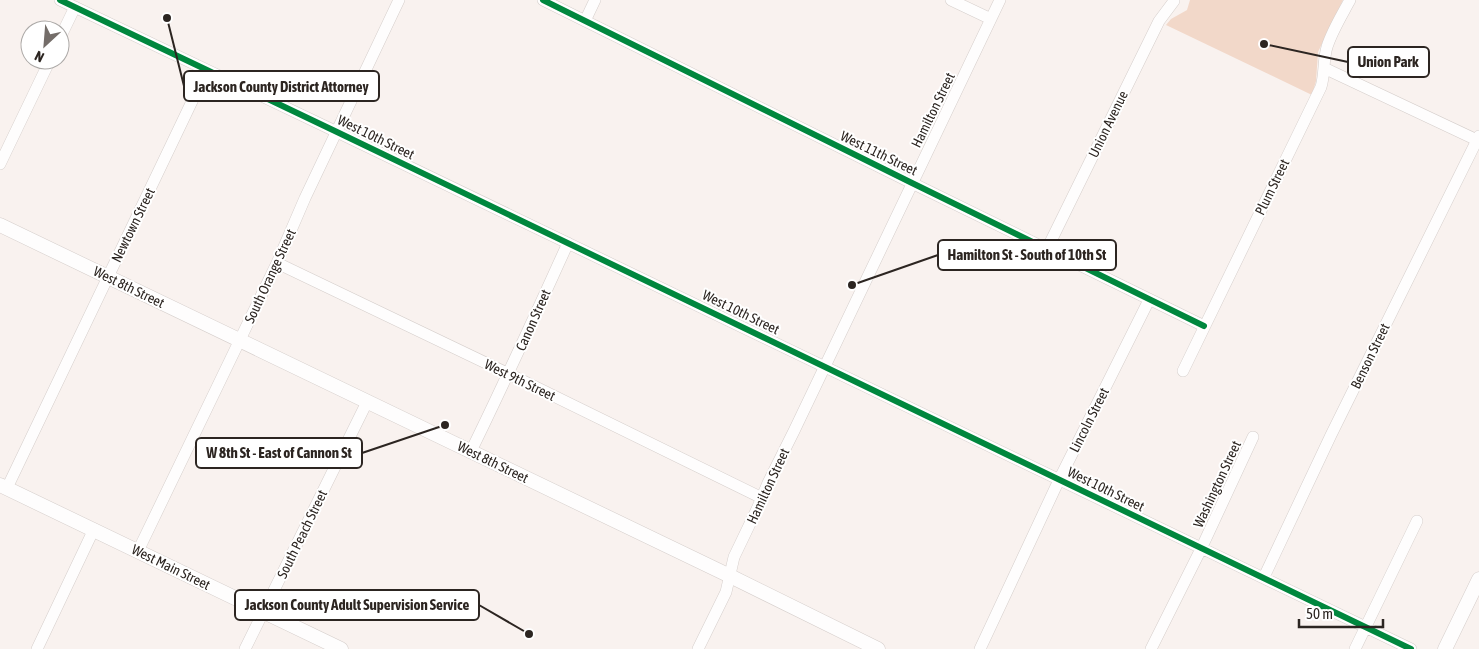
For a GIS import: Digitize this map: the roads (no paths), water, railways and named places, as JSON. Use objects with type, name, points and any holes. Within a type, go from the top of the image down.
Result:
[{"type":"main road","name":"West 8th Street","points":[[0,225],[878,649]]},
{"type":"main road","name":"West Main Street","points":[[3,486],[341,649]]},
{"type":"main road","points":[[1445,649],[1479,579]]},
{"type":"street","name":"West 10th Street","points":[[60,0],[1411,649]]},
{"type":"street","name":"South Orange Street","points":[[138,551],[277,263],[399,0]]},
{"type":"street","name":"West 11th Street","points":[[543,0],[1204,326]]},
{"type":"street","points":[[586,21],[596,0]]},
{"type":"street","points":[[952,0],[991,19]]},
{"type":"street","name":"Hamilton Street","points":[[698,649],[726,592],[734,557],[1000,0]]},
{"type":"street","name":"Plum Street","points":[[1183,370],[1321,87],[1328,46],[1350,0]]},
{"type":"street","name":"Union Avenue","points":[[1047,249],[1159,21],[1174,2]]},
{"type":"street","points":[[69,20],[75,7]]},
{"type":"street","points":[[1324,68],[1478,139]]},
{"type":"street","points":[[0,164],[45,70]]},
{"type":"street","name":"Newtown Street","points":[[3,486],[108,277],[207,70]]},
{"type":"street","name":"Benson Street","points":[[1264,578],[1331,435],[1478,139]]},
{"type":"street","name":"Canon Street","points":[[471,451],[509,374],[568,244]]},
{"type":"street","name":"West 9th Street","points":[[277,263],[762,498]]},
{"type":"street","name":"Lincoln Street","points":[[980,649],[1059,480],[1149,300]]},
{"type":"street","name":"South Peach Street","points":[[245,649],[367,402]]},
{"type":"street","name":"Washington Street","points":[[1151,649],[1253,437]]},
{"type":"street","points":[[1355,649],[1417,522]]},
{"type":"street","points":[[37,649],[94,529]]},
{"type":"place","name":"Jackson County District Attorney","points":[[167,18]]},
{"type":"place","name":"Union Park","points":[[1264,44]]},
{"type":"place","name":"Hamilton St - South of 10th St","points":[[852,285]]},
{"type":"place","name":"W 8th St - East of Cannon St","points":[[445,425]]},
{"type":"place","name":"Jackson County Adult Supervision Service","points":[[529,634]]}]
